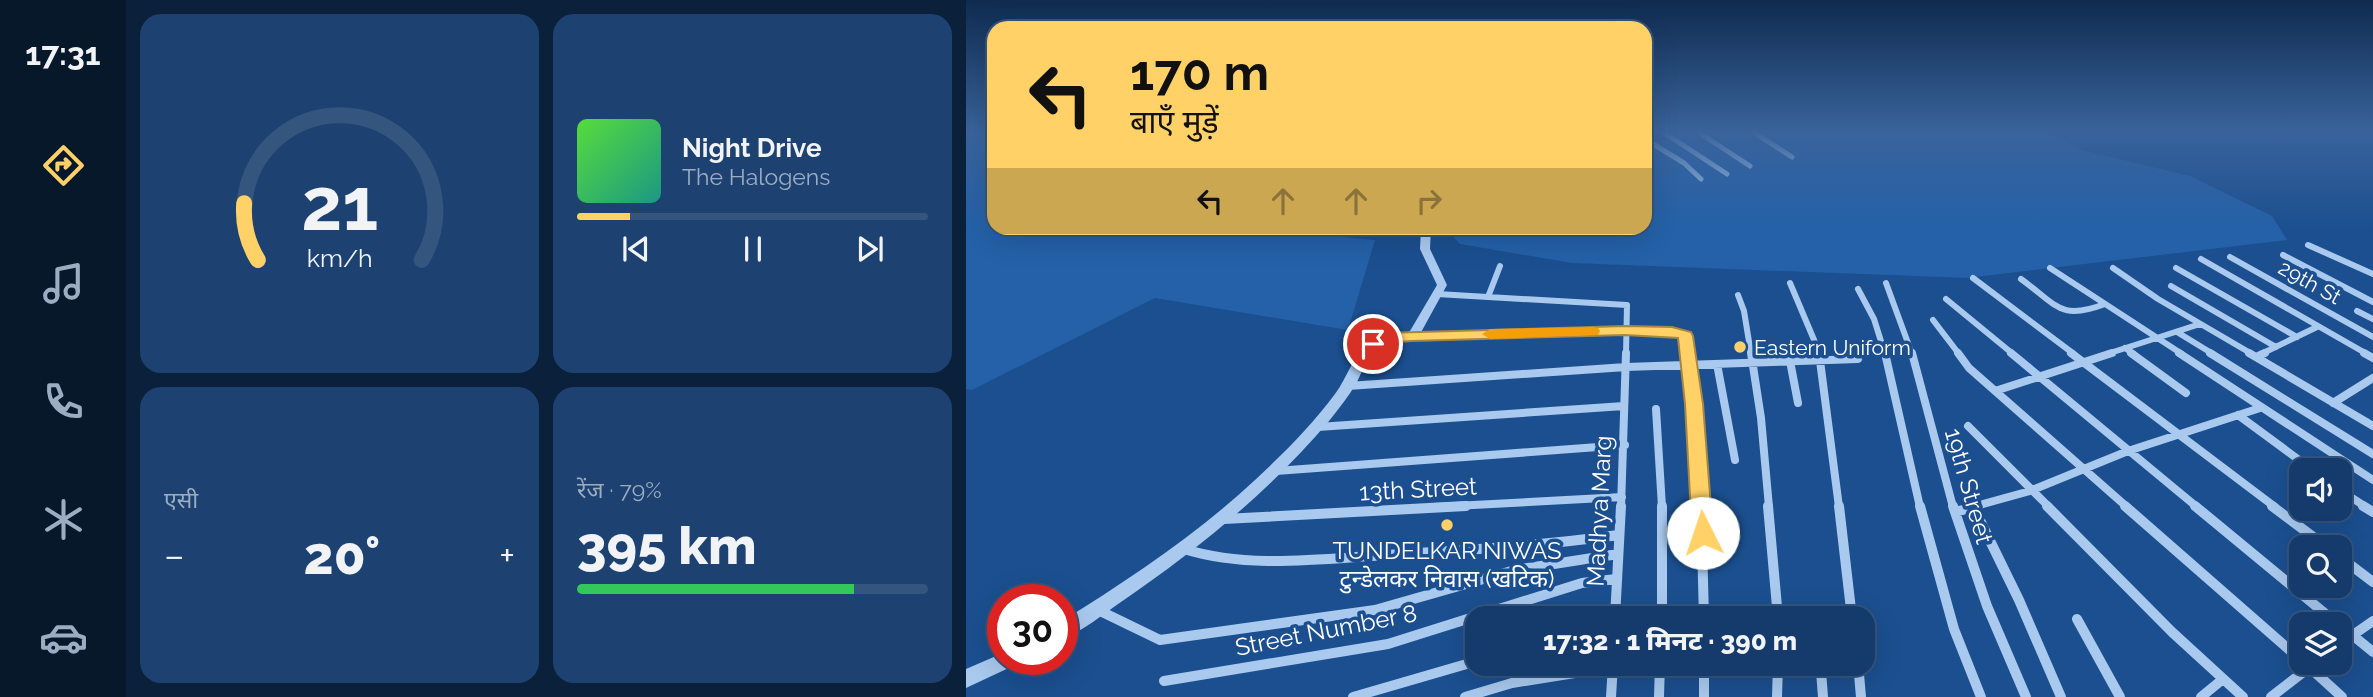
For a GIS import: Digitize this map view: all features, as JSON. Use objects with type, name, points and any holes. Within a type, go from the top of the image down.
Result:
[{"type":"street","points":[[1686,165],[1701,179]]},
{"type":"street","points":[[1713,165],[1727,174]]},
{"type":"street","points":[[1411,336],[1442,285],[1425,249],[1426,235]]},
{"type":"street","points":[[2308,245],[2373,274]]},
{"type":"street","points":[[2283,255],[2373,302]]},
{"type":"street","name":"29th St","points":[[2230,257],[2373,337]]},
{"type":"street","points":[[2201,258],[2373,358]]},
{"type":"street","points":[[1437,294],[1488,298],[1500,267]]},
{"type":"street","points":[[2050,268],[2373,480]]},
{"type":"street","points":[[2113,268],[2200,324],[2373,426]]},
{"type":"street","points":[[2176,268],[2297,337]]},
{"type":"street","points":[[1973,278],[2311,535]]},
{"type":"street","points":[[2021,279],[2068,313],[2081,313],[2105,304]]},
{"type":"street","points":[[1790,283],[1822,360],[1851,606]]},
{"type":"street","name":"19th Street","points":[[1886,283],[1904,324],[1955,512],[1993,626],[2025,697]]},
{"type":"street","points":[[2171,286],[2276,347]]},
{"type":"street","points":[[1858,289],[1880,334],[1926,534],[1965,664],[1981,697]]},
{"type":"street","points":[[1738,295],[1744,312],[1762,430],[1777,606]]},
{"type":"street","name":"Madhya Marg","points":[[1488,298],[1623,304],[1627,307],[1625,445],[1615,606]]},
{"type":"street","points":[[1946,299],[2323,612]]},
{"type":"street","points":[[2357,312],[2373,319]]},
{"type":"street","points":[[1933,320],[1963,361],[1995,391],[2289,648]]},
{"type":"street","points":[[1995,391],[2200,324]]},
{"type":"street","points":[[2256,357],[2317,327]]},
{"type":"street","points":[[1078,621],[1185,549],[1272,471],[1316,427],[1348,386],[1373,344],[1384,338],[1411,336],[1625,331],[1672,332],[1685,336],[1694,404],[1704,545],[1704,606]]},
{"type":"street","points":[[2178,331],[2373,454]]},
{"type":"street","points":[[2125,348],[2186,393]]},
{"type":"street","points":[[1348,386],[1626,367],[1858,359]]},
{"type":"street","points":[[1790,361],[1798,403]]},
{"type":"street","points":[[1717,363],[1735,460]]},
{"type":"street","points":[[2333,403],[2373,378]]},
{"type":"street","points":[[1316,427],[1624,406]]},
{"type":"street","points":[[1955,512],[1974,509],[2030,491],[2128,451],[2260,408]]},
{"type":"street","points":[[1656,409],[1662,498],[1662,606]]},
{"type":"street","points":[[2238,415],[2296,458]]},
{"type":"street","points":[[1968,426],[2030,491],[2243,697]]},
{"type":"street","points":[[1272,471],[1625,445]]},
{"type":"street","name":"13th Street","points":[[1217,520],[1622,497]]},
{"type":"street","points":[[2352,497],[2373,512]]},
{"type":"street","points":[[1974,509],[2019,600],[2061,697]]},
{"type":"street","points":[[1185,549],[1210,557],[1280,561],[1547,545],[1618,535]]},
{"type":"street","points":[[1096,609],[1160,640],[1375,610],[1516,570],[1618,555]]},
{"type":"street","points":[[2352,565],[2373,582]]},
{"type":"street","name":"Street Number 8","points":[[1164,681],[1388,644],[1582,583],[1616,579]]},
{"type":"street","points":[[2077,619],[2120,697]]},
{"type":"street","points":[[2373,621],[2352,635],[2373,652]]},
{"type":"street","points":[[1353,697],[1465,664]]},
{"type":"street","points":[[966,679],[987,669]]},
{"type":"street","points":[[2271,697],[2295,675]]},
{"type":"street","points":[[2319,675],[2342,697]]},
{"type":"street","points":[[1465,697],[1512,683],[1551,676]]},
{"type":"street","points":[[1611,697],[1612,676]]},
{"type":"street","points":[[1659,697],[1660,676]]},
{"type":"street","points":[[1704,676],[1704,697]]},
{"type":"street","points":[[1777,676],[1777,697]]},
{"type":"street","points":[[1821,676],[1823,697]]},
{"type":"street","points":[[1859,676],[1861,697]]},
{"type":"street","points":[[2201,697],[2223,679]]},
{"type":"shaded area","points":[[966,165],[987,165],[987,235],[1320,235],[1375,240],[1348,330],[1155,298],[972,390],[966,389]]},
{"type":"shaded area","points":[[1652,165],[2142,165],[2190,176],[2272,216],[2287,240],[1967,278],[1572,263],[1460,244],[1452,235],[1652,235]]},
{"type":"slow traffic","points":[[1490,334],[1593,331]]},
{"type":"place","name":"Eastern Uniform","points":[[1740,347]]},
{"type":"place","name":"TUNDELKAR NIWAS टुन्डेलकर निवास (खटिक)","points":[[1447,525]]},
{"type":"route","points":[[1373,344],[1384,338],[1411,336],[1625,331],[1681,333],[1685,336],[1694,404],[1703,533]]}]
